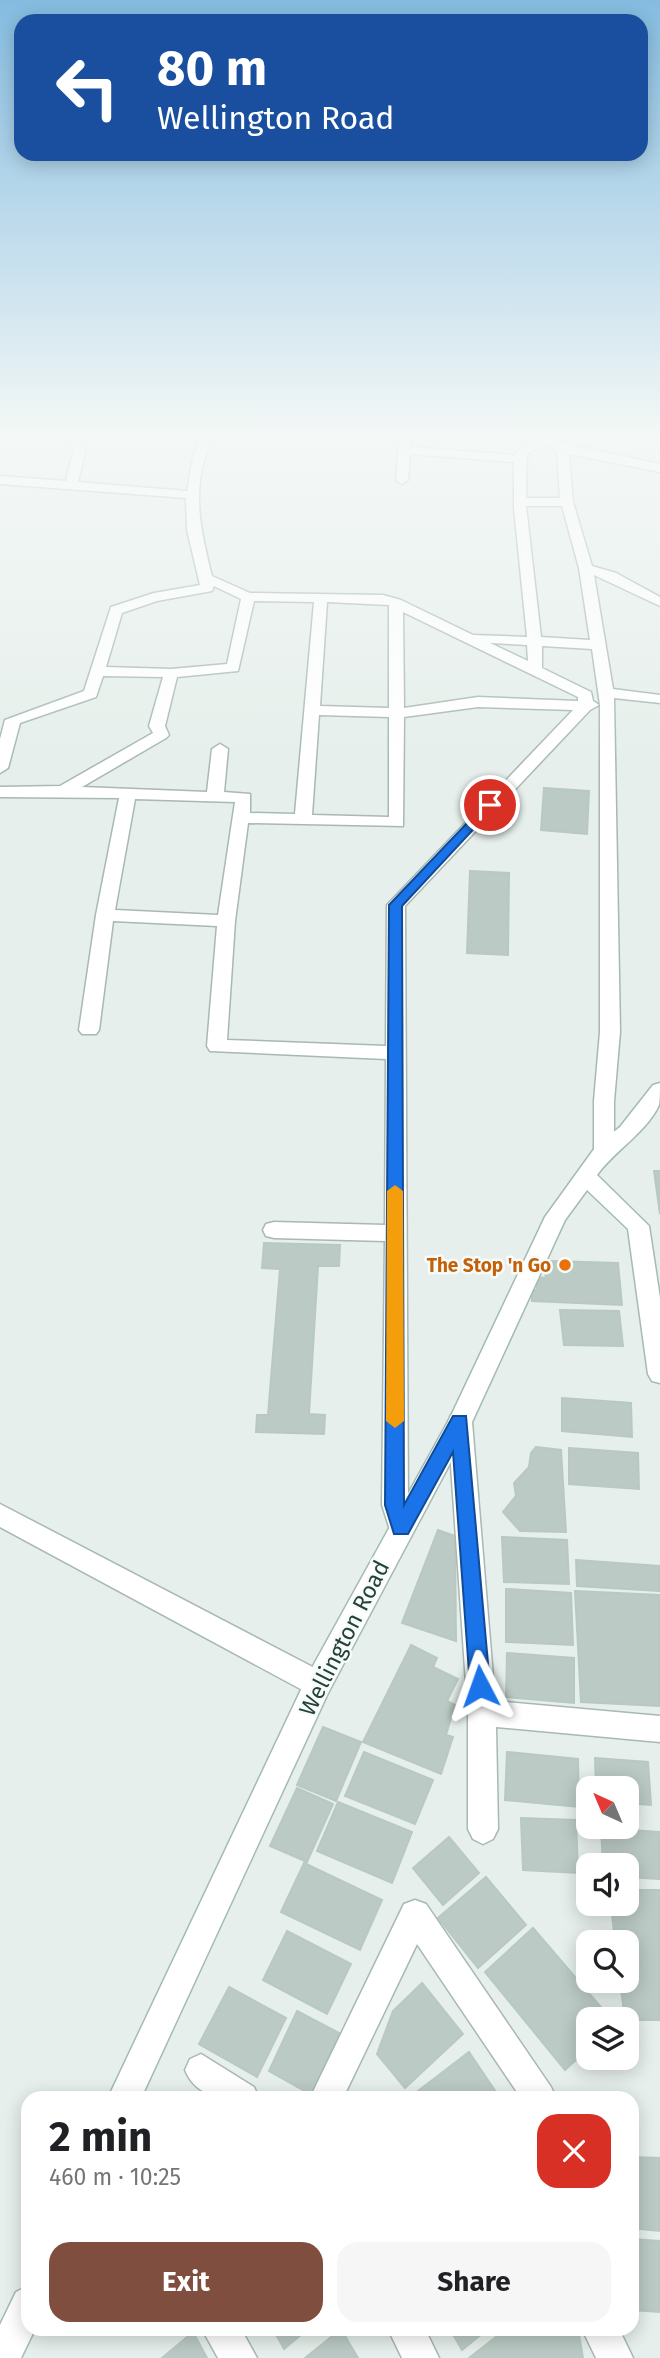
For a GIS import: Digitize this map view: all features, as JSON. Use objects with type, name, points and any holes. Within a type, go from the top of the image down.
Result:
[{"type":"street","points":[[0,768],[13,720],[91,694],[116,610],[154,597],[207,588],[196,544]]},
{"type":"street","points":[[526,544],[536,641],[536,673]]},
{"type":"street","points":[[579,544],[586,568],[607,699],[611,1032],[604,1101],[604,1150]]},
{"type":"street","points":[[586,568],[611,576],[659,601]]},
{"type":"street","points":[[206,578],[248,597],[383,599],[396,603],[586,695],[585,706],[396,905],[395,1505],[401,1528]]},
{"type":"street","points":[[97,671],[171,673],[233,668],[248,597]]},
{"type":"street","points":[[303,820],[321,597]]},
{"type":"street","points":[[240,818],[397,822],[396,603]]},
{"type":"street","points":[[467,637],[598,645]]},
{"type":"street","points":[[63,791],[160,735],[157,726],[171,673]]},
{"type":"street","points":[[312,710],[397,713],[478,702],[585,706],[607,699],[660,699]]},
{"type":"street","points":[[215,797],[220,749]]},
{"type":"street","points":[[0,792],[63,791],[244,797],[226,921],[217,1046],[395,1053]]},
{"type":"street","points":[[89,1030],[105,915],[128,795]]},
{"type":"street","points":[[105,915],[226,921]]},
{"type":"street","name":"Wellington Road","points":[[127,2091],[318,1684],[460,1422],[555,1217],[604,1150],[627,1132],[660,1090]]},
{"type":"street","points":[[584,1175],[638,1226],[651,1262],[660,1374]]},
{"type":"street","points":[[274,1230],[395,1233]]},
{"type":"street","points":[[460,1422],[482,1713],[483,1829]]},
{"type":"street","points":[[0,1514],[318,1684]]},
{"type":"street","points":[[482,1713],[660,1729]]},
{"type":"street","points":[[329,2091],[415,1915],[535,2091]]},
{"type":"street","points":[[201,2070],[232,2091]]},
{"type":"street","points":[[3,2358],[21,2319]]},
{"type":"street","points":[[225,2336],[239,2358]]},
{"type":"street","points":[[410,2336],[421,2358]]},
{"type":"street","points":[[604,2336],[615,2358]]},
{"type":"building","points":[[544,788],[589,791],[587,834],[541,830]]},
{"type":"building","points":[[470,871],[509,873],[508,955],[467,953]]},
{"type":"building","points":[[654,1171],[660,1171],[660,1214]]},
{"type":"building","points":[[264,1243],[340,1245],[339,1266],[318,1266],[309,1414],[325,1415],[324,1434],[256,1432],[257,1415],[268,1415],[280,1269],[262,1268]]},
{"type":"building","points":[[551,1261],[618,1263],[622,1305],[532,1301],[531,1289],[537,1290],[537,1277],[546,1278],[545,1273],[552,1273]]},
{"type":"building","points":[[560,1310],[619,1311],[623,1346],[564,1345]]},
{"type":"building","points":[[562,1398],[631,1403],[632,1437],[562,1431]]},
{"type":"building","points":[[536,1447],[561,1450],[566,1532],[520,1531],[503,1512],[516,1496],[514,1483],[529,1467],[531,1453]]},
{"type":"building","points":[[569,1448],[638,1453],[639,1489],[569,1484]]},
{"type":"building","points":[[438,1530],[455,1536],[456,1641],[402,1623]]},
{"type":"building","points":[[502,1537],[567,1540],[569,1584],[504,1582]]},
{"type":"building","points":[[576,1560],[660,1566],[660,1591],[577,1586]]},
{"type":"building","points":[[506,1589],[571,1593],[573,1645],[506,1642]]},
{"type":"building","points":[[575,1591],[660,1595],[660,1706],[581,1702]]},
{"type":"building","points":[[411,1645],[437,1658],[433,1667],[458,1679],[447,1701],[455,1705],[446,1735],[453,1737],[441,1774],[363,1742]]},
{"type":"building","points":[[507,1653],[574,1658],[574,1703],[506,1697]]},
{"type":"building","points":[[323,1727],[361,1742],[336,1801],[297,1785]]},
{"type":"building","points":[[364,1752],[433,1780],[415,1824],[345,1796]]},
{"type":"building","points":[[507,1752],[578,1759],[576,1807],[505,1800]]},
{"type":"building","points":[[595,1758],[648,1762],[651,1805],[639,1804],[639,1776],[596,1776]]},
{"type":"building","points":[[297,1788],[333,1804],[307,1862],[270,1846]]},
{"type":"building","points":[[338,1802],[412,1832],[392,1883],[317,1851]]},
{"type":"building","points":[[521,1818],[576,1820],[576,1873],[523,1870]]},
{"type":"building","points":[[639,1831],[660,1832],[660,1879],[639,1878],[639,1853],[602,1853],[602,1839],[639,1839]]},
{"type":"building","points":[[449,1837],[479,1873],[443,1905],[413,1868]]},
{"type":"building","points":[[304,1863],[382,1900],[360,1950],[281,1912]]},
{"type":"building","points":[[486,1877],[526,1925],[478,1968],[438,1918]]},
{"type":"building","points":[[639,1890],[660,1890],[660,2020],[639,2020],[639,2007],[623,2007],[622,1993],[639,1993],[639,1930],[614,1930],[612,1916],[639,1916]]},
{"type":"building","points":[[533,1928],[576,1978],[576,1993],[589,1993],[601,2007],[576,2007],[576,2060],[565,2070],[485,1972]]},
{"type":"building","points":[[287,1931],[351,1964],[327,2014],[263,1980]]},
{"type":"building","points":[[422,1983],[463,2034],[405,2088],[377,2054],[393,2011]]},
{"type":"building","points":[[229,1987],[286,2018],[257,2077],[199,2044]]},
{"type":"building","points":[[297,2011],[339,2033],[314,2091],[305,2091],[269,2071]]},
{"type":"building","points":[[469,2052],[495,2091],[418,2091]]},
{"type":"building","points":[[639,2157],[660,2158],[660,2231],[639,2229]]},
{"type":"building","points":[[639,2240],[660,2241],[660,2312],[639,2310]]},
{"type":"building","points":[[188,2336],[195,2336],[207,2358],[162,2358]]},
{"type":"building","points":[[277,2336],[300,2336],[284,2349]]},
{"type":"building","points":[[332,2336],[345,2336],[358,2358],[305,2358]]},
{"type":"building","points":[[454,2336],[479,2336],[462,2350]]},
{"type":"building","points":[[497,2336],[579,2336],[583,2358],[469,2358]]},
{"type":"slow traffic","points":[[395,1191],[395,1421]]},
{"type":"place","name":"The Stop 'n Go","points":[[565,1265]]},
{"type":"route","points":[[480,1686],[460,1422],[401,1528],[395,1505],[396,905],[490,805]]}]
